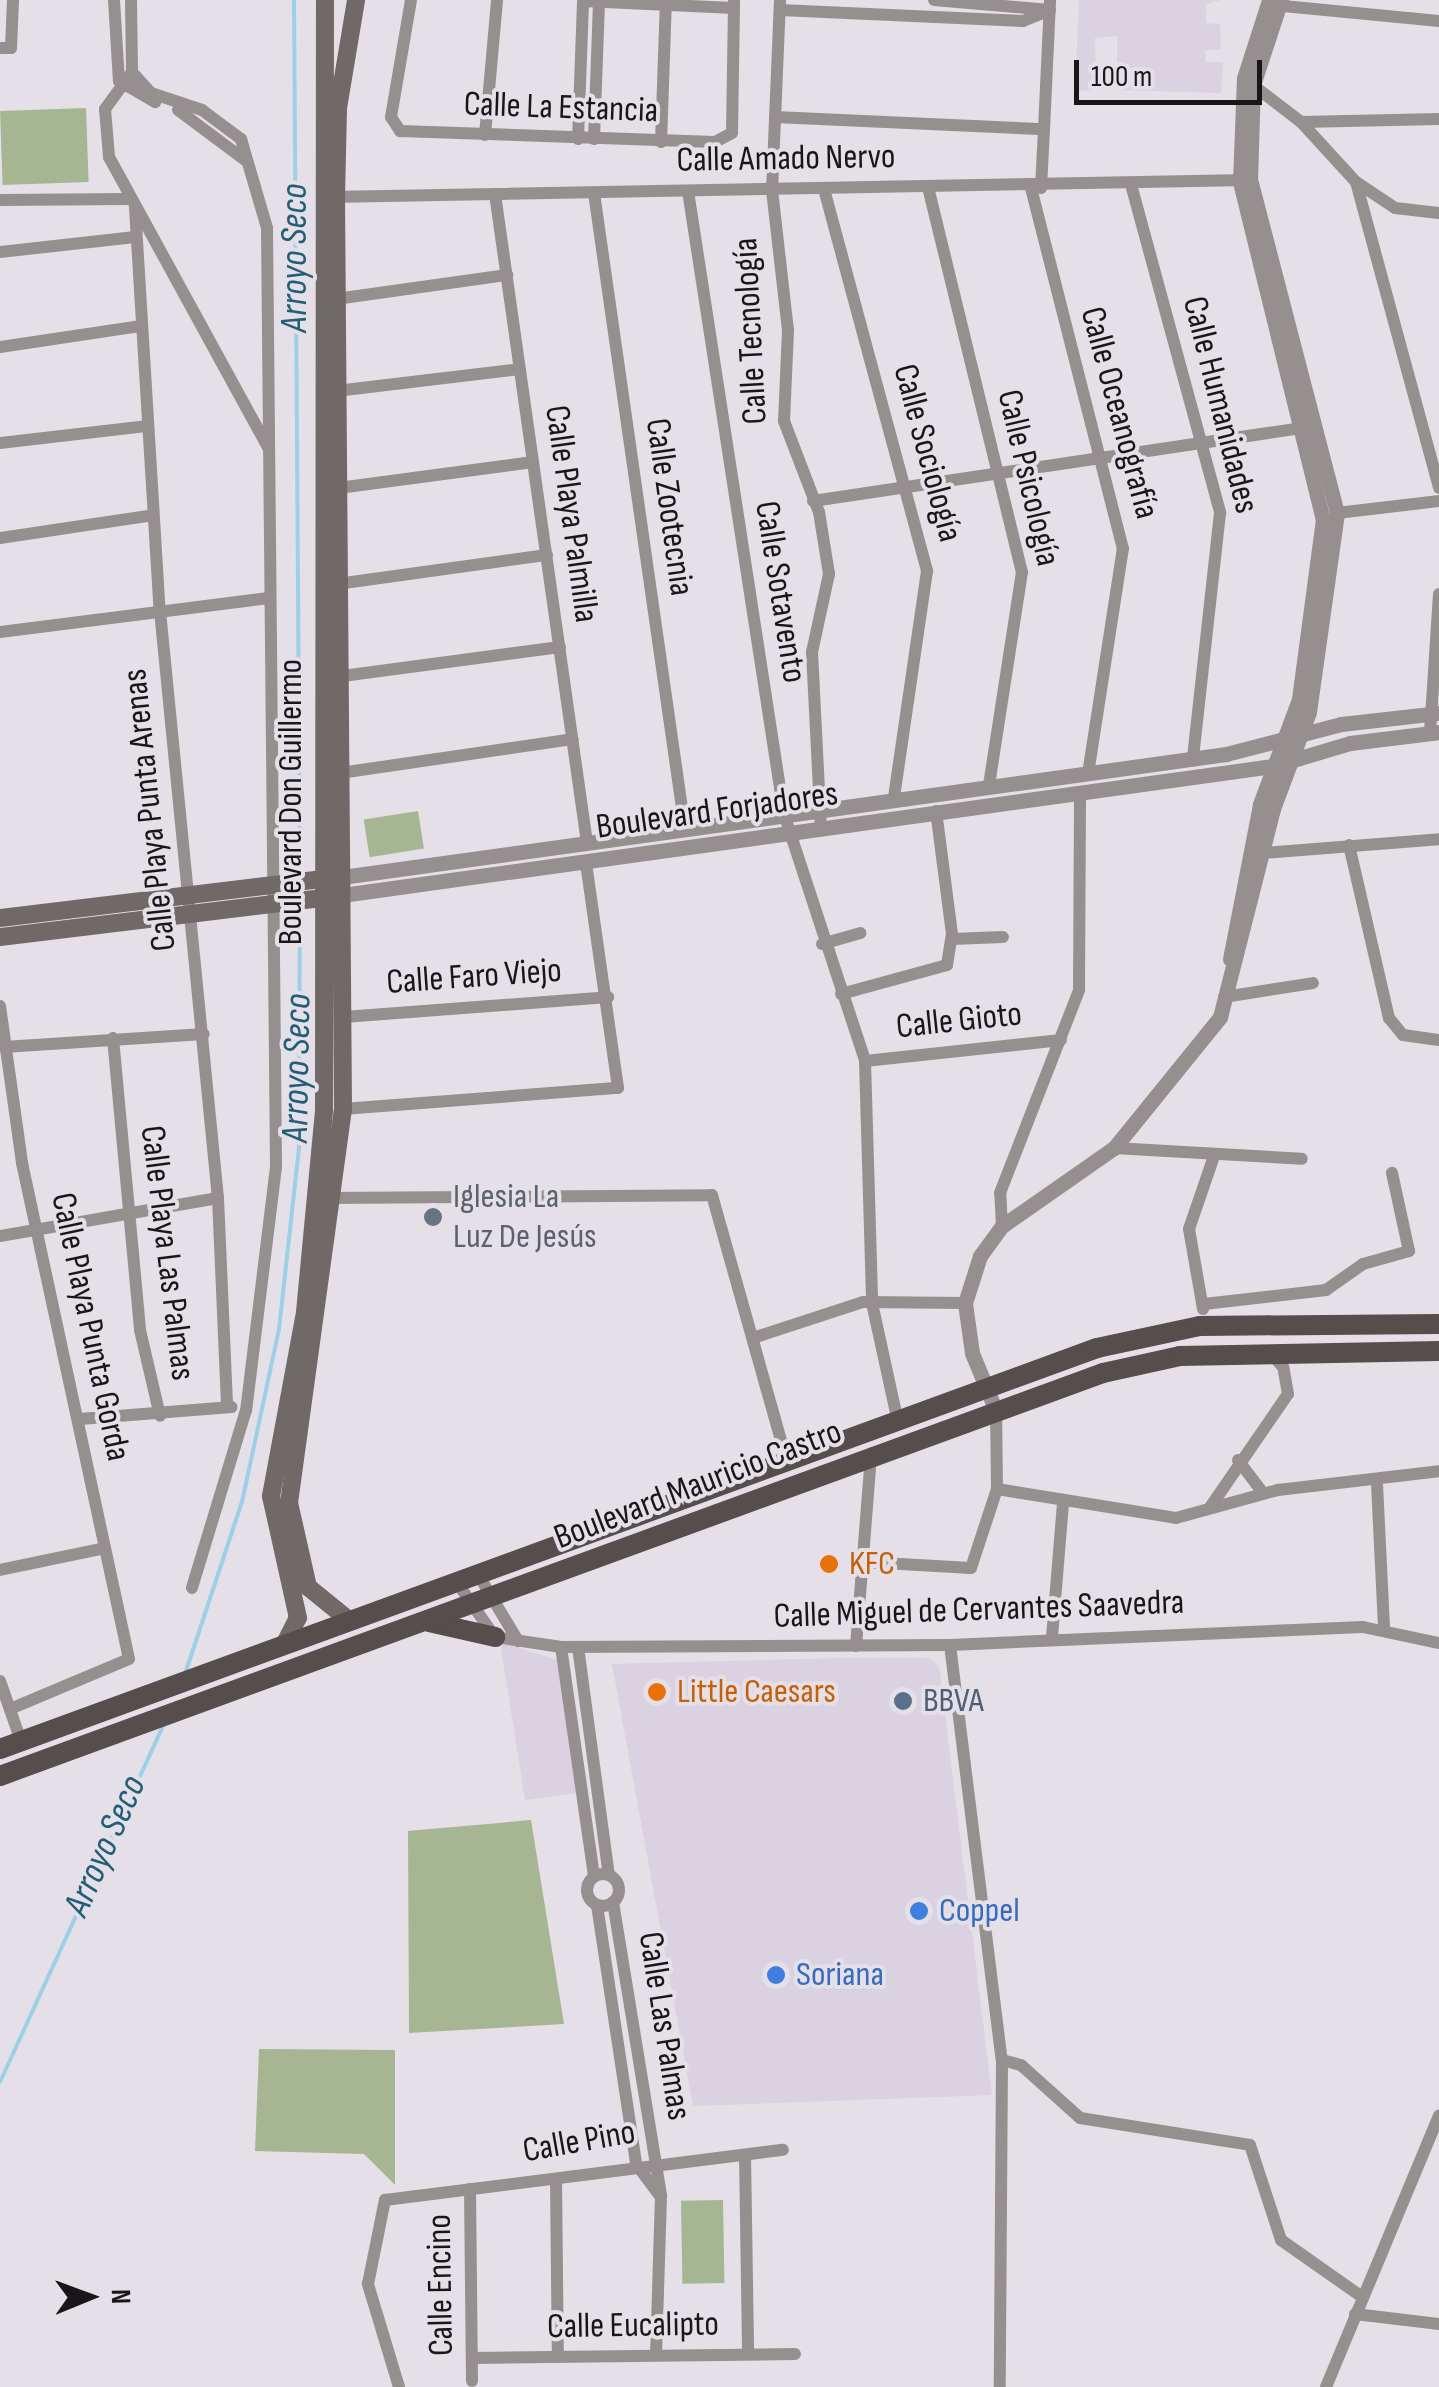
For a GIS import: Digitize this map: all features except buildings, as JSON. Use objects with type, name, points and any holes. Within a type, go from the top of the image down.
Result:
[{"type":"main road","name":"Boulevard Don Guillermo","points":[[325,0],[330,107],[331,488],[328,1198],[289,1503],[308,1587],[350,1621]]},
{"type":"main road","name":"Boulevard Don Guillermo","points":[[330,107],[356,0]]},
{"type":"main road","name":"Boulevard Don Guillermo","points":[[280,1647],[298,1618],[271,1496],[343,1109],[344,1016],[328,888],[340,773],[330,678],[337,584],[331,488],[336,299],[329,197]]},
{"type":"main road","name":"Boulevard Forjadores","points":[[0,918],[188,894],[328,888]]},
{"type":"main road","name":"Boulevard Forjadores","points":[[0,937],[189,914],[277,893]]},
{"type":"main road","name":"Boulevard Mauricio Castro","points":[[0,1749],[1096,1348],[1200,1326],[1439,1324]]},
{"type":"main road","name":"Boulevard Mauricio Castro","points":[[0,1776],[188,1710],[422,1620],[479,1604],[871,1453],[1150,1360],[1266,1351],[1439,1351]]},
{"type":"main road","points":[[422,1620],[496,1637]]},
{"type":"street","points":[[0,48],[11,48],[13,0]]},
{"type":"street","points":[[114,0],[112,63],[121,83],[208,124],[261,183]]},
{"type":"street","points":[[131,0],[132,72],[151,93],[223,124],[261,183]]},
{"type":"street","name":"Calle La Estancia","points":[[411,0],[392,118],[410,134],[662,142],[724,142],[732,133],[734,4]]},
{"type":"street","points":[[485,135],[497,0]]},
{"type":"street","points":[[934,0],[1050,5]]},
{"type":"street","points":[[578,139],[583,1],[734,4]]},
{"type":"street","points":[[594,140],[599,1]]},
{"type":"street","points":[[865,1562],[970,1568],[997,1489],[996,1411],[965,1303],[980,1256],[1002,1226],[1114,1148],[1220,1017],[1291,759],[1323,520],[1245,181],[1248,82],[1273,2],[1439,21]]},
{"type":"street","points":[[662,142],[666,3]]},
{"type":"street","points":[[780,5],[1023,20],[1050,5]]},
{"type":"street","name":"Calle Tecnología","points":[[780,5],[772,190],[788,330],[784,421],[813,500],[828,574],[812,644],[821,828]]},
{"type":"street","name":"Calle Oceanografía","points":[[1050,5],[1044,129],[1036,188],[1123,548],[1088,773]]},
{"type":"street","points":[[132,72],[121,83],[102,126],[132,204],[269,450]]},
{"type":"street","points":[[1248,82],[1301,122],[1356,182],[1395,208],[1434,213],[1439,225]]},
{"type":"street","points":[[775,117],[1044,129]]},
{"type":"street","points":[[1301,122],[1439,119]]},
{"type":"street","points":[[1227,996],[1273,766],[1293,736],[1337,514],[1245,181]]},
{"type":"street","name":"Calle Amado Nervo","points":[[329,197],[928,187],[1132,188],[1245,181]]},
{"type":"street","points":[[1356,182],[1439,488]]},
{"type":"street","name":"Boulevard Don Guillermo","points":[[192,1588],[246,1410],[276,1167],[277,893],[261,183]]},
{"type":"street","name":"Calle Psicología","points":[[928,187],[1022,572],[989,784]]},
{"type":"street","name":"Calle Humanidades","points":[[1132,188],[1202,443],[1222,532],[1193,758]]},
{"type":"street","name":"Calle Sociología","points":[[824,189],[927,571],[894,796]]},
{"type":"street","name":"Calle Sotavento","points":[[688,191],[788,835],[864,1062],[872,1302],[897,1418]]},
{"type":"street","name":"Calle Zootecnia","points":[[594,192],[685,829]]},
{"type":"street","name":"Calle Playa Palmilla","points":[[496,194],[587,843]]},
{"type":"street","points":[[0,200],[132,204]]},
{"type":"street","name":"Calle Playa Punta Arenas","points":[[132,204],[160,611],[218,1198],[227,1405]]},
{"type":"street","points":[[0,252],[135,237]]},
{"type":"street","points":[[336,299],[507,275]]},
{"type":"street","points":[[0,346],[141,326]]},
{"type":"street","points":[[336,390],[520,369]]},
{"type":"street","points":[[0,442],[148,426]]},
{"type":"street","points":[[813,500],[1301,428]]},
{"type":"street","points":[[331,488],[533,462]]},
{"type":"street","points":[[1337,514],[1439,501]]},
{"type":"street","points":[[0,538],[153,515]]},
{"type":"street","points":[[337,584],[546,556]]},
{"type":"street","points":[[1434,733],[1439,594]]},
{"type":"street","points":[[0,632],[268,598]]},
{"type":"street","points":[[330,678],[560,647]]},
{"type":"street","name":"Boulevard Forjadores","points":[[328,888],[894,796],[1193,758],[1293,736],[1436,713]]},
{"type":"street","name":"Boulevard Forjadores","points":[[328,888],[586,863],[788,835],[1273,766],[1291,759],[1434,733]]},
{"type":"street","points":[[340,773],[573,739]]},
{"type":"street","points":[[1002,1226],[1000,1192],[1061,1040],[1084,962],[1080,793]]},
{"type":"street","points":[[841,994],[940,969],[952,939],[936,811]]},
{"type":"street","points":[[1263,853],[1439,838]]},
{"type":"street","points":[[1350,845],[1389,1018],[1403,1035],[1439,1040]]},
{"type":"street","points":[[343,1109],[594,1096],[620,1082],[586,863]]},
{"type":"street","points":[[822,944],[860,933]]},
{"type":"street","points":[[952,939],[1003,937]]},
{"type":"street","points":[[1227,996],[1313,984]]},
{"type":"street","name":"Calle Faro Viejo","points":[[344,1016],[608,997]]},
{"type":"street","name":"Calle Playa Punta Gorda","points":[[0,1006],[4,1046],[129,1659],[10,1709]]},
{"type":"street","points":[[4,1046],[204,1034]]},
{"type":"street","name":"Calle Playa Las Palmas","points":[[113,1038],[127,1214],[160,1416]]},
{"type":"street","name":"Calle Gioto","points":[[864,1062],[1061,1040]]},
{"type":"street","points":[[1114,1148],[1214,1159],[1302,1159]]},
{"type":"street","points":[[1200,1326],[1204,1304],[1189,1229],[1214,1159]]},
{"type":"street","points":[[1204,1304],[1326,1290],[1363,1264],[1409,1251],[1392,1172]]},
{"type":"street","points":[[328,1198],[712,1195],[756,1337],[787,1462]]},
{"type":"street","points":[[0,1236],[218,1198]]},
{"type":"street","points":[[756,1337],[872,1302],[965,1303]]},
{"type":"street","points":[[1211,1506],[1238,1460],[1288,1394],[1283,1367],[1266,1351]]},
{"type":"street","points":[[80,1418],[160,1416],[227,1405],[246,1410]]},
{"type":"street","points":[[856,1646],[871,1453]]},
{"type":"street","points":[[1238,1460],[1262,1493]]},
{"type":"street","points":[[997,1489],[1164,1518],[1262,1493],[1377,1484],[1439,1471]]},
{"type":"street","points":[[1377,1484],[1384,1628]]},
{"type":"street","points":[[1052,1636],[1064,1503]]},
{"type":"street","points":[[0,1570],[105,1548]]},
{"type":"street","points":[[479,1576],[479,1604],[496,1637]]},
{"type":"street","points":[[458,1584],[518,1641]]},
{"type":"street","name":"Calle Miguel de Cervantes Saavedra","points":[[496,1637],[561,1647],[856,1646],[950,1645],[1052,1636],[1384,1628],[1439,1643]]},
{"type":"street","points":[[950,1645],[1002,2060],[1000,2387]]},
{"type":"street","points":[[561,1647],[594,1877],[588,1894],[597,1905],[614,1902],[618,1888],[609,1875],[578,1647]]},
{"type":"street","points":[[0,1681],[21,1741]]},
{"type":"street","points":[[594,1877],[609,1875]]},
{"type":"street","name":"Calle Las Palmas","points":[[614,1902],[661,2196],[656,2355]]},
{"type":"street","name":"Calle Las Palmas","points":[[597,1905],[636,2164]]},
{"type":"street","points":[[1002,2060],[1021,2066],[1080,2118],[1250,2145],[1281,2240],[1362,2296]]},
{"type":"street","points":[[1326,2387],[1439,2116]]},
{"type":"street","name":"Calle Pino","points":[[399,2387],[368,2284],[386,2200],[556,2179],[654,2159],[784,2150]]},
{"type":"street","points":[[745,2155],[748,2354]]},
{"type":"street","points":[[636,2164],[661,2196]]},
{"type":"street","points":[[556,2179],[558,2356]]},
{"type":"street","name":"Calle Encino","points":[[470,2190],[472,2380]]},
{"type":"street","points":[[1355,2314],[1439,2324]]},
{"type":"street","name":"Calle Eucalipto","points":[[472,2358],[795,2354]]},
{"type":"shaded area","points":[[1079,0],[1221,0],[1206,4],[1206,23],[1220,24],[1221,49],[1205,50],[1206,62],[1223,62],[1221,93],[1117,90],[1117,36],[1095,38],[1096,90],[1075,91]]},
{"type":"shaded area","points":[[500,1642],[557,1660],[577,1793],[525,1800]]},
{"type":"shaded area","points":[[929,1658],[939,1666],[992,2095],[693,2106],[612,1664]]},
{"type":"green space","points":[[86,108],[89,182],[3,185],[0,111]]},
{"type":"green space","points":[[418,811],[424,849],[370,857],[364,820]]},
{"type":"green space","points":[[531,1820],[564,2024],[409,2033],[408,1831]]},
{"type":"green space","points":[[259,2049],[395,2050],[395,2185],[364,2154],[255,2151]]},
{"type":"green space","points":[[723,2200],[724,2283],[682,2284],[681,2201]]},
{"type":"waterway","name":"Arroyo Seco","points":[[294,0],[300,875]]},
{"type":"waterway","name":"Arroyo Seco","points":[[186,1671],[242,1502],[279,1329],[299,1147],[300,905]]},
{"type":"waterway","name":"Arroyo Seco","points":[[0,2082],[163,1726]]},
{"type":"place","name":"Iglesia La Luz De Jesús","points":[[433,1217]]},
{"type":"place","name":"KFC","points":[[829,1564]]},
{"type":"place","name":"Little Caesars","points":[[657,1692]]},
{"type":"place","name":"BBVA","points":[[903,1701]]},
{"type":"place","name":"Coppel","points":[[919,1911]]},
{"type":"place","name":"Soriana","points":[[776,1975]]}]
